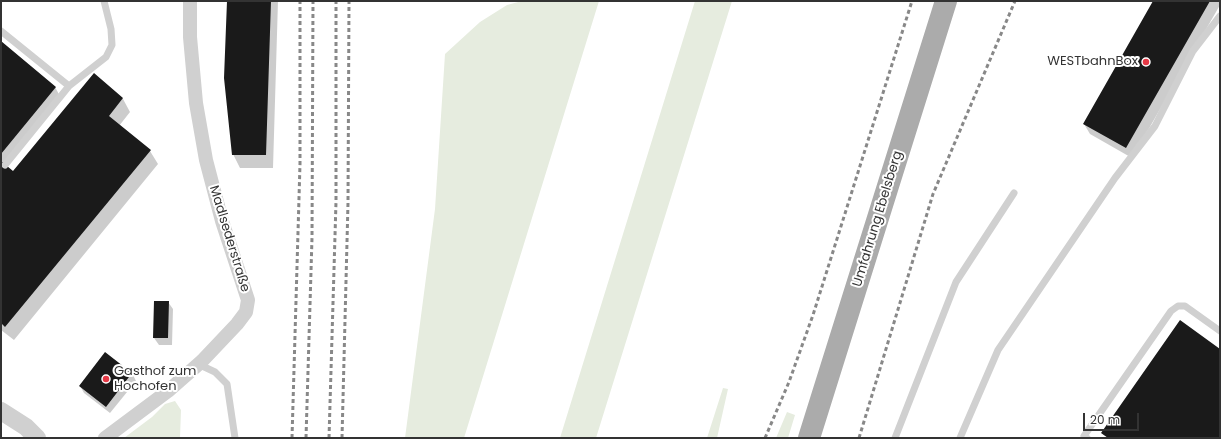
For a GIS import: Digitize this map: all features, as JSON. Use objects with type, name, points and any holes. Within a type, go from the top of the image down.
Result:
[{"type":"main road","name":"Umfahrung Ebelsberg","points":[[809,438],[946,1]]},
{"type":"street","name":"Madlsederstraße","points":[[105,438],[168,392],[237,324],[246,312],[248,300],[222,221],[206,160],[196,103],[190,37],[190,1]]},
{"type":"street","points":[[1,411],[26,427],[37,438]]},
{"type":"lane","points":[[5,165],[69,86],[106,56],[112,44],[111,29],[104,1]]},
{"type":"lane","points":[[960,438],[998,350],[1115,178],[1155,126],[1192,52],[1220,16]]},
{"type":"lane","points":[[1,31],[69,86]]},
{"type":"lane","points":[[895,438],[956,282],[1014,193]]},
{"type":"lane","points":[[1087,438],[1084,436],[1171,311],[1178,306],[1185,306],[1220,331]]},
{"type":"lane","points":[[198,364],[215,372],[227,384],[235,438]]},
{"type":"shaded area","points":[[522,1],[599,1],[464,438],[405,438],[435,209],[445,54],[480,22],[507,5]]},
{"type":"shaded area","points":[[695,1],[732,1],[596,438],[560,438]]},
{"type":"shaded area","points":[[723,388],[728,389],[717,438],[707,438]]},
{"type":"shaded area","points":[[175,401],[181,410],[180,438],[124,438],[152,417],[165,404]]},
{"type":"shaded area","points":[[787,412],[795,415],[788,438],[776,438]]},
{"type":"building","points":[[227,1],[271,1],[266,155],[232,155],[224,78]]},
{"type":"building","name":"WESTbahnBox","points":[[1153,1],[1210,1],[1126,148],[1083,124]]},
{"type":"building","points":[[1,41],[56,87],[1,154]]},
{"type":"building","points":[[94,73],[123,98],[109,116],[151,150],[5,327],[1,323],[1,161],[13,171]]},
{"type":"building","points":[[154,301],[169,301],[168,338],[153,338]]},
{"type":"building","points":[[1180,320],[1220,349],[1220,438],[1108,438],[1101,433]]},
{"type":"building","name":"Gasthof zum Hochofen","points":[[105,352],[132,373],[106,407],[79,386]]},
{"type":"railway","points":[[292,438],[300,164],[300,1]]},
{"type":"railway","points":[[306,438],[312,238],[313,1]]},
{"type":"railway","points":[[329,438],[336,202],[336,1]]},
{"type":"railway","points":[[342,438],[348,203],[349,1]]},
{"type":"railway","points":[[765,438],[789,382],[813,315],[912,1]]},
{"type":"railway","points":[[859,438],[933,194],[1015,1]]},
{"type":"place","name":"WESTbahnBox","points":[[1146,62]]},
{"type":"place","name":"Gasthof zum Hochofen","points":[[106,379]]}]
